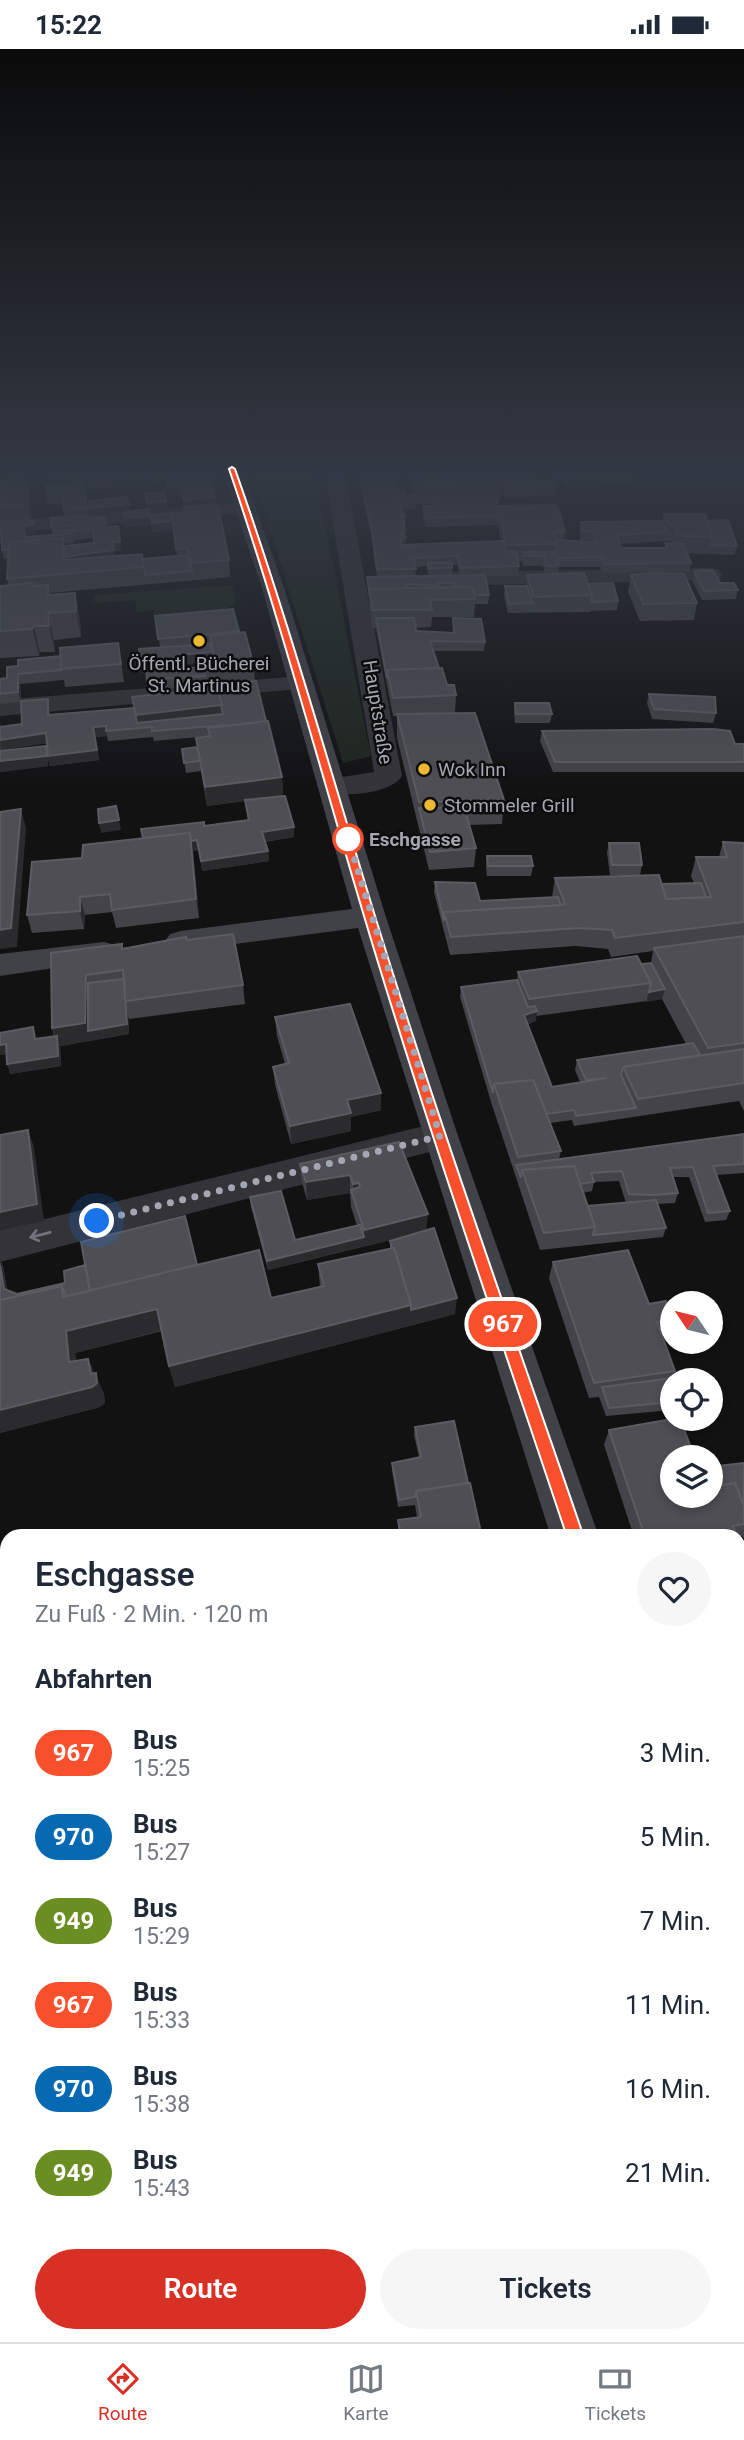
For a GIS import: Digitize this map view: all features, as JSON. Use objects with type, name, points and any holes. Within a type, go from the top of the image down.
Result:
[{"type":"street","points":[[269,576],[370,916],[440,1136],[572,1529]]},
{"type":"street","name":"Hauptstraße","points":[[333,786],[369,783],[388,776],[368,643],[353,576]]},
{"type":"street","points":[[416,580],[652,576]]},
{"type":"street","points":[[354,580],[378,580]]},
{"type":"street","points":[[0,708],[301,684]]},
{"type":"street","points":[[0,965],[370,916]]},
{"type":"street","points":[[0,1245],[440,1136]]},
{"type":"shaded area","points":[[284,576],[335,576],[371,756],[343,763]]},
{"type":"shaded area","points":[[232,585],[236,604],[226,609],[154,615],[153,610],[136,612],[136,600],[95,603],[94,595]]},
{"type":"building","points":[[7,576],[41,576],[7,579]]},
{"type":"building","points":[[485,576],[489,595],[474,595],[472,587],[453,588],[452,586],[457,586],[456,583],[438,583],[438,586],[406,584],[407,589],[370,589],[370,597],[367,577]]},
{"type":"building","points":[[527,576],[585,576],[592,595],[534,597]]},
{"type":"building","points":[[631,576],[685,576],[697,603],[643,604]]},
{"type":"building","points":[[697,576],[716,576],[720,583],[734,583],[738,590],[704,591]]},
{"type":"building","points":[[32,583],[34,586],[48,585],[48,595],[75,593],[76,611],[48,613],[49,626],[0,631],[0,586]]},
{"type":"building","points":[[613,583],[618,601],[591,602],[592,595],[588,584]]},
{"type":"building","points":[[505,586],[527,586],[533,603],[509,604]]},
{"type":"building","points":[[472,587],[475,599],[430,600],[432,610],[372,610],[370,589]]},
{"type":"building","points":[[233,609],[239,631],[158,639],[155,616]]},
{"type":"building","points":[[376,618],[414,618],[416,631],[454,633],[453,618],[481,619],[485,642],[430,641],[439,668],[387,670],[387,678]]},
{"type":"building","points":[[245,632],[253,663],[204,668],[203,659],[214,658],[210,636]]},
{"type":"building","points":[[118,643],[121,664],[61,669],[60,648]]},
{"type":"building","points":[[211,644],[212,652],[178,655],[178,661],[140,663],[139,649]]},
{"type":"building","points":[[61,656],[61,670],[18,674],[18,692],[0,694],[0,679],[7,678],[7,667],[18,666],[18,660]]},
{"type":"building","points":[[168,665],[169,670],[204,667],[205,676],[147,680],[146,669]]},
{"type":"building","points":[[442,668],[447,685],[454,685],[456,695],[393,698],[387,670]]},
{"type":"building","points":[[256,681],[266,721],[152,731],[152,727],[106,731],[106,726],[93,727],[97,750],[48,756],[46,733],[0,740],[0,727],[22,724],[21,701],[48,699],[48,715],[134,708],[137,723],[223,714],[216,684]]},
{"type":"building","points":[[217,688],[222,705],[136,715],[132,697]]},
{"type":"building","points":[[649,694],[715,697],[716,713],[654,709]]},
{"type":"building","points":[[515,703],[549,703],[552,714],[516,714]]},
{"type":"building","points":[[475,713],[504,800],[419,802],[397,714]]},
{"type":"building","points":[[268,721],[282,777],[205,787],[196,738],[210,736],[208,728]]},
{"type":"building","points":[[542,731],[730,731],[735,744],[744,744],[744,762],[555,762]]},
{"type":"building","points":[[46,746],[46,756],[0,761],[0,751]]},
{"type":"building","points":[[197,747],[200,761],[184,763],[182,749]]},
{"type":"building","points":[[285,796],[294,827],[262,832],[268,851],[201,861],[197,840],[191,841],[190,833],[143,838],[141,829],[204,822],[204,826],[249,820],[245,800]]},
{"type":"building","points":[[116,806],[119,820],[99,823],[98,809]]},
{"type":"building","points":[[464,807],[476,848],[430,852],[419,808]]},
{"type":"building","points":[[21,809],[11,928],[0,930],[0,812]]},
{"type":"building","points":[[190,833],[196,899],[112,910],[110,894],[80,897],[80,911],[27,915],[32,862],[82,858],[83,845]]},
{"type":"building","points":[[723,842],[744,843],[744,922],[615,938],[612,930],[579,928],[451,937],[444,912],[565,904],[555,878],[659,875],[666,899],[711,897],[696,857],[727,857]]},
{"type":"building","points":[[609,843],[639,843],[642,865],[612,865]]},
{"type":"building","points":[[487,856],[531,856],[533,866],[488,866]]},
{"type":"building","points":[[435,882],[475,883],[480,901],[558,897],[561,905],[444,912],[444,921]]},
{"type":"building","points":[[701,883],[706,897],[666,899],[662,884]]},
{"type":"building","points":[[233,934],[243,985],[125,1001],[123,970],[86,975],[85,1023],[52,1028],[51,953],[122,944],[122,949],[186,937],[187,940]]},
{"type":"building","points":[[744,936],[744,1043],[708,1048],[654,948]]},
{"type":"building","points":[[637,956],[651,983],[529,999],[518,972]]},
{"type":"building","points":[[651,963],[665,989],[649,992],[651,983],[641,964]]},
{"type":"building","points":[[124,979],[127,1024],[88,1031],[88,983]]},
{"type":"building","points":[[517,980],[528,1007],[535,1006],[537,1011],[524,1015],[552,1087],[607,1078],[586,1080],[577,1060],[693,1043],[700,1055],[623,1067],[621,1075],[636,1108],[576,1116],[574,1110],[547,1114],[533,1080],[494,1084],[493,1093],[461,987]]},
{"type":"building","points":[[350,1004],[381,1093],[347,1100],[351,1113],[290,1126],[273,1067],[289,1063],[275,1017]]},
{"type":"building","points":[[33,1027],[35,1039],[57,1036],[58,1056],[7,1064],[6,1044],[0,1045],[0,1033]]},
{"type":"building","points":[[744,1049],[744,1083],[638,1099],[623,1067]]},
{"type":"building","points":[[533,1080],[561,1151],[518,1157],[494,1084]]},
{"type":"building","points":[[28,1130],[37,1204],[0,1212],[0,1135]]},
{"type":"building","points":[[744,1134],[744,1164],[713,1166],[730,1211],[708,1213],[693,1167],[670,1168],[678,1193],[653,1195],[629,1194],[622,1171],[591,1173],[594,1182],[580,1184],[574,1166],[522,1170],[521,1178],[516,1165]]},
{"type":"building","points":[[399,1142],[428,1214],[364,1230],[351,1190],[360,1187],[359,1183],[353,1184],[350,1175],[306,1182],[300,1164]]},
{"type":"building","points":[[574,1166],[595,1227],[544,1233],[522,1170]]},
{"type":"building","points":[[281,1191],[295,1240],[360,1225],[364,1237],[267,1261],[250,1197]]},
{"type":"building","points":[[656,1200],[666,1228],[593,1235],[595,1227],[588,1206]]},
{"type":"building","points":[[185,1216],[197,1265],[90,1291],[81,1242]]},
{"type":"building","points":[[434,1228],[457,1298],[411,1310],[390,1241]]},
{"type":"building","points":[[394,1248],[411,1305],[169,1366],[157,1309],[66,1331],[69,1362],[88,1359],[91,1374],[96,1373],[97,1383],[92,1387],[0,1410],[0,1300],[62,1286],[63,1297],[259,1250],[271,1298],[324,1286],[318,1264]]},
{"type":"building","points":[[628,1250],[649,1304],[660,1302],[660,1321],[657,1322],[660,1330],[660,1355],[669,1355],[674,1368],[660,1368],[660,1373],[594,1383],[553,1262]]},
{"type":"building","points":[[0,1265],[4,1289],[17,1294],[65,1283],[64,1271],[85,1265],[90,1291],[66,1296],[62,1286],[0,1300]]},
{"type":"building","points":[[660,1380],[660,1403],[609,1408],[602,1387]]},
{"type":"building","points":[[454,1421],[468,1483],[416,1491],[415,1497],[399,1500],[392,1463],[421,1457],[415,1427]]},
{"type":"building","points":[[660,1421],[660,1431],[685,1431],[690,1445],[660,1445],[660,1508],[723,1508],[723,1485],[735,1483],[744,1506],[744,1524],[733,1526],[734,1529],[642,1529],[609,1430]]},
{"type":"building","points":[[744,1463],[744,1506],[735,1483],[723,1485],[723,1465]]},
{"type":"building","points":[[470,1483],[480,1529],[400,1529],[398,1520],[421,1517],[416,1491]]},
{"type":"bus line","name":"967","points":[[269,576],[370,916],[440,1136],[572,1529]]},
{"type":"place","name":"Öffentl. Bücherei St. Martinus","points":[[199,641]]},
{"type":"place","name":"Wok Inn","points":[[424,769]]},
{"type":"place","name":"Stommeler Grill","points":[[430,805]]},
{"type":"place","name":"Eschgasse","points":[[348,839]]},
{"type":"route","points":[[97,1221],[217,1189],[440,1136],[347,835],[348,839]]}]
